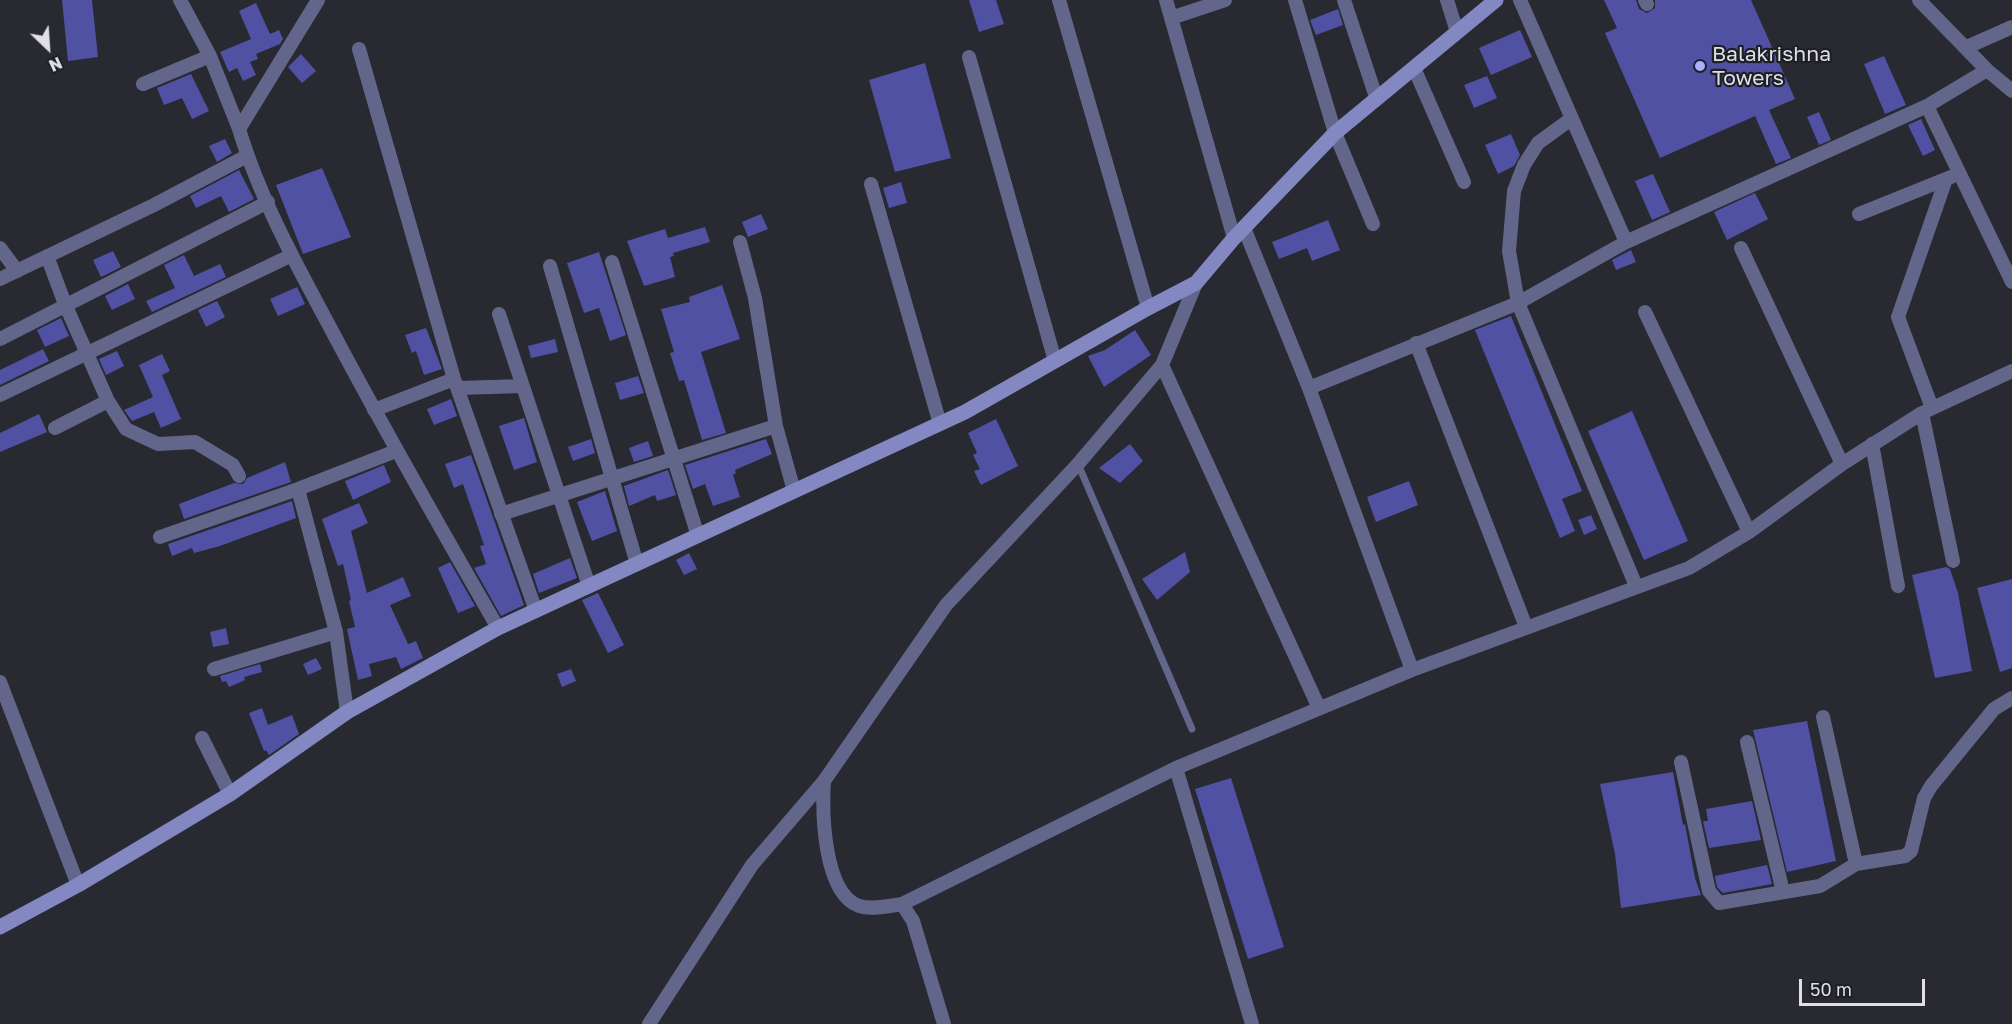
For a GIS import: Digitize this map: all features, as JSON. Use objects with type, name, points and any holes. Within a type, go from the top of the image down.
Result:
[{"type":"street","points":[[180,0],[210,56],[239,129],[247,156],[292,255],[396,451],[498,628]]},
{"type":"street","points":[[239,129],[318,0]]},
{"type":"street","points":[[1059,0],[1148,308]]},
{"type":"street","points":[[1166,0],[1239,233],[1309,388],[1412,670]]},
{"type":"street","points":[[1171,18],[1225,0]]},
{"type":"street","points":[[1295,0],[1335,133],[1373,224]]},
{"type":"street","points":[[1344,0],[1376,97]]},
{"type":"street","points":[[1447,0],[1456,32]]},
{"type":"street","points":[[649,1024],[752,865],[824,781],[946,605],[1078,464],[1162,365],[1196,283],[1239,233],[1335,133],[1496,0]]},
{"type":"street","points":[[1520,0],[1626,242]]},
{"type":"street","points":[[1919,0],[1987,70],[2012,91]]},
{"type":"street","points":[[1967,47],[2012,27]]},
{"type":"street","points":[[359,49],[456,384],[536,611]]},
{"type":"street","points":[[143,84],[210,56]]},
{"type":"street","points":[[969,57],[1055,361]]},
{"type":"street","points":[[1414,68],[1464,182]]},
{"type":"street","points":[[1309,388],[1518,303],[1626,242],[1927,106],[1987,70]]},
{"type":"street","points":[[1927,106],[1952,176],[2012,282]]},
{"type":"street","points":[[1571,119],[1538,143],[1524,165],[1514,191],[1509,251],[1518,303],[1636,586]]},
{"type":"street","points":[[0,279],[247,156]]},
{"type":"street","points":[[1859,214],[1952,176]]},
{"type":"street","points":[[1952,176],[1898,317],[1927,410],[1953,561]]},
{"type":"street","points":[[871,184],[940,424]]},
{"type":"street","points":[[4,333],[268,202]]},
{"type":"street","points":[[740,242],[755,298],[776,426],[794,491]]},
{"type":"street","points":[[0,248],[17,271]]},
{"type":"street","points":[[1741,248],[1842,464]]},
{"type":"street","points":[[0,395],[292,255]]},
{"type":"street","points":[[47,256],[86,354],[108,401],[126,429],[158,444],[195,442],[233,465],[238,476]]},
{"type":"street","points":[[612,262],[698,536]]},
{"type":"street","points":[[550,266],[637,564]]},
{"type":"street","points":[[0,927],[78,885],[230,794],[347,712],[498,628],[940,424],[1196,283]]},
{"type":"street","points":[[1645,312],[1749,532]]},
{"type":"street","points":[[499,314],[589,586]]},
{"type":"street","points":[[1416,344],[1527,627]]},
{"type":"street","points":[[1162,365],[1319,708]]},
{"type":"street","points":[[824,781],[823,826],[832,872],[838,883],[850,900],[859,906],[902,904],[1176,768],[1412,670],[1689,568],[1749,532],[1842,464],[1927,410],[2012,371]]},
{"type":"street","points":[[374,410],[456,384],[523,386]]},
{"type":"street","points":[[55,428],[108,401]]},
{"type":"street","points":[[501,514],[776,426]]},
{"type":"street","points":[[1872,444],[1898,586]]},
{"type":"street","points":[[160,537],[298,489],[396,451]]},
{"type":"street","points":[[298,489],[336,632],[347,712]]},
{"type":"street","points":[[214,669],[336,632]]},
{"type":"street","points":[[0,682],[78,885]]},
{"type":"street","points":[[1681,762],[1709,891],[1719,903],[1820,886],[1856,864],[1905,856],[1911,851],[1924,798],[1931,786],[1994,709],[2012,698]]},
{"type":"street","points":[[1823,717],[1856,864]]},
{"type":"street","points":[[202,738],[230,794]]},
{"type":"street","points":[[1747,742],[1783,892]]},
{"type":"street","points":[[1176,768],[1252,1024]]},
{"type":"street","points":[[902,904],[913,921],[944,1024]]},
{"type":"lane","points":[[1078,464],[1192,729]]},
{"type":"building","points":[[62,0],[92,0],[98,57],[68,61]]},
{"type":"building","points":[[969,0],[996,0],[1004,24],[979,32]]},
{"type":"building","name":"Balakrishna Towers","points":[[1604,0],[1636,0],[1639,9],[1647,13],[1655,8],[1655,0],[1751,0],[1795,99],[1769,110],[1791,158],[1776,164],[1755,116],[1660,158],[1605,33],[1617,28]]},
{"type":"building","points":[[256,3],[270,34],[279,30],[283,39],[280,44],[256,54],[258,59],[250,62],[256,75],[243,81],[237,68],[229,72],[220,52],[251,39],[239,11]]},
{"type":"building","points":[[1338,9],[1343,25],[1316,35],[1310,20]]},
{"type":"building","points":[[1520,30],[1532,57],[1491,75],[1479,48]]},
{"type":"building","points":[[301,54],[316,71],[302,83],[288,67]]},
{"type":"building","points":[[1884,56],[1906,105],[1885,114],[1864,64]]},
{"type":"building","points":[[925,63],[951,158],[895,172],[869,80]]},
{"type":"building","points":[[191,74],[209,111],[192,119],[182,98],[164,105],[157,88]]},
{"type":"building","points":[[1487,76],[1497,98],[1474,108],[1464,85]]},
{"type":"building","points":[[1819,112],[1831,140],[1819,145],[1807,117]]},
{"type":"building","points":[[1921,119],[1935,150],[1923,156],[1908,125]]},
{"type":"building","points":[[1511,134],[1520,155],[1514,166],[1498,174],[1485,145]]},
{"type":"building","points":[[225,139],[232,153],[217,162],[209,146]]},
{"type":"building","points":[[322,168],[351,237],[303,254],[276,185]]},
{"type":"building","points":[[239,170],[254,199],[229,212],[221,196],[196,208],[190,196]]},
{"type":"building","points":[[1653,174],[1670,212],[1652,220],[1635,181]]},
{"type":"building","points":[[901,182],[907,203],[889,208],[883,188]]},
{"type":"building","points":[[1755,193],[1768,219],[1727,240],[1714,212]]},
{"type":"building","points":[[761,214],[768,229],[748,237],[742,222]]},
{"type":"building","points":[[1328,220],[1340,250],[1312,261],[1307,248],[1279,259],[1272,242]]},
{"type":"building","points":[[705,227],[710,242],[673,253],[674,256],[670,257],[675,277],[644,286],[627,241],[665,229],[668,238]]},
{"type":"building","points":[[1631,250],[1636,262],[1616,270],[1612,260]]},
{"type":"building","points":[[113,251],[121,267],[101,277],[93,260]]},
{"type":"building","points":[[599,252],[626,335],[610,341],[599,308],[584,313],[567,263]]},
{"type":"building","points":[[184,255],[194,276],[220,264],[226,277],[152,312],[146,301],[175,288],[164,265]]},
{"type":"building","points":[[128,284],[135,299],[112,310],[105,296]]},
{"type":"building","points":[[722,285],[740,339],[701,352],[726,433],[702,440],[684,380],[679,381],[670,353],[674,352],[661,309],[690,302],[689,297]]},
{"type":"building","points":[[297,287],[305,304],[278,316],[270,299]]},
{"type":"building","points":[[217,301],[225,317],[206,327],[198,310]]},
{"type":"building","points":[[1511,316],[1582,491],[1562,499],[1575,531],[1560,538],[1475,330]]},
{"type":"building","points":[[61,318],[69,336],[45,347],[37,330]]},
{"type":"building","points":[[426,328],[442,369],[424,375],[416,351],[412,353],[405,335]]},
{"type":"building","points":[[1135,330],[1151,355],[1104,387],[1088,356],[1105,350]]},
{"type":"building","points":[[555,339],[558,352],[531,358],[528,346]]},
{"type":"building","points":[[43,349],[49,361],[0,385],[0,370]]},
{"type":"building","points":[[117,351],[124,366],[106,375],[99,359]]},
{"type":"building","points":[[162,354],[170,371],[162,375],[181,419],[161,428],[154,412],[132,421],[124,410],[153,397],[139,365]]},
{"type":"building","points":[[638,376],[644,393],[620,400],[615,383]]},
{"type":"building","points":[[451,399],[457,416],[434,425],[427,409]]},
{"type":"building","points":[[1632,411],[1688,541],[1644,560],[1588,431]]},
{"type":"building","points":[[39,414],[47,432],[0,452],[0,433]]},
{"type":"building","points":[[524,418],[537,462],[514,470],[499,426]]},
{"type":"building","points":[[996,419],[1018,466],[981,485],[974,471],[980,469],[973,455],[977,453],[968,433]]},
{"type":"building","points":[[591,439],[595,453],[573,461],[568,447]]},
{"type":"building","points":[[766,439],[772,454],[735,470],[736,473],[733,475],[740,497],[713,506],[705,484],[693,489],[685,465]]},
{"type":"building","points":[[648,441],[653,456],[634,462],[629,448]]},
{"type":"building","points":[[1130,444],[1143,461],[1120,483],[1099,468]]},
{"type":"building","points":[[471,455],[524,605],[501,616],[474,568],[486,564],[480,546],[484,545],[463,484],[454,488],[445,464]]},
{"type":"building","points":[[285,462],[291,482],[184,519],[179,504],[234,483],[243,484],[247,478]]},
{"type":"building","points":[[384,465],[391,482],[353,500],[345,481]]},
{"type":"building","points":[[668,470],[676,495],[657,501],[655,495],[629,506],[624,486]]},
{"type":"building","points":[[1409,481],[1418,505],[1376,522],[1367,497]]},
{"type":"building","points":[[605,491],[617,531],[592,541],[577,502]]},
{"type":"building","points":[[292,501],[296,518],[220,546],[194,553],[192,548],[172,556],[168,544]]},
{"type":"building","points":[[359,503],[368,523],[351,531],[367,593],[403,577],[411,596],[390,605],[408,644],[416,641],[423,658],[401,669],[396,657],[369,664],[372,676],[358,680],[347,629],[355,627],[343,564],[338,566],[322,519]]},
{"type":"building","points":[[1591,515],[1597,529],[1584,535],[1578,520]]},
{"type":"building","points":[[1185,552],[1190,572],[1157,600],[1142,579]]},
{"type":"building","points":[[689,553],[697,569],[684,575],[676,560]]},
{"type":"building","points":[[570,558],[577,578],[539,593],[533,574]]},
{"type":"building","points":[[450,562],[475,606],[458,613],[438,568]]},
{"type":"building","points":[[1946,567],[1950,569],[1958,593],[1972,671],[1935,678],[1912,575]]},
{"type":"building","points":[[2012,579],[2012,668],[2000,672],[1977,588]]},
{"type":"building","points":[[598,593],[624,645],[608,653],[582,600]]},
{"type":"building","points":[[226,628],[229,644],[213,647],[210,632]]},
{"type":"building","points":[[316,658],[322,669],[308,675],[303,664]]},
{"type":"building","points":[[260,664],[262,672],[244,677],[245,680],[229,687],[226,681],[222,682],[220,676]]},
{"type":"building","points":[[571,669],[576,681],[562,687],[557,674]]},
{"type":"building","points":[[262,708],[268,725],[292,715],[299,734],[269,755],[266,750],[264,751],[249,713]]},
{"type":"building","points":[[1807,721],[1836,861],[1787,872],[1753,730]]},
{"type":"building","points":[[1673,772],[1695,878],[1701,895],[1621,908],[1615,854],[1600,784]]},
{"type":"building","points":[[1231,778],[1284,947],[1248,959],[1195,789]]},
{"type":"building","points":[[1752,801],[1761,840],[1709,848],[1703,821],[1708,821],[1706,809]]},
{"type":"building","points":[[1767,865],[1772,884],[1723,893],[1717,887],[1715,876]]},
{"type":"place","name":"Balakrishna Towers","points":[[1700,66]]}]
